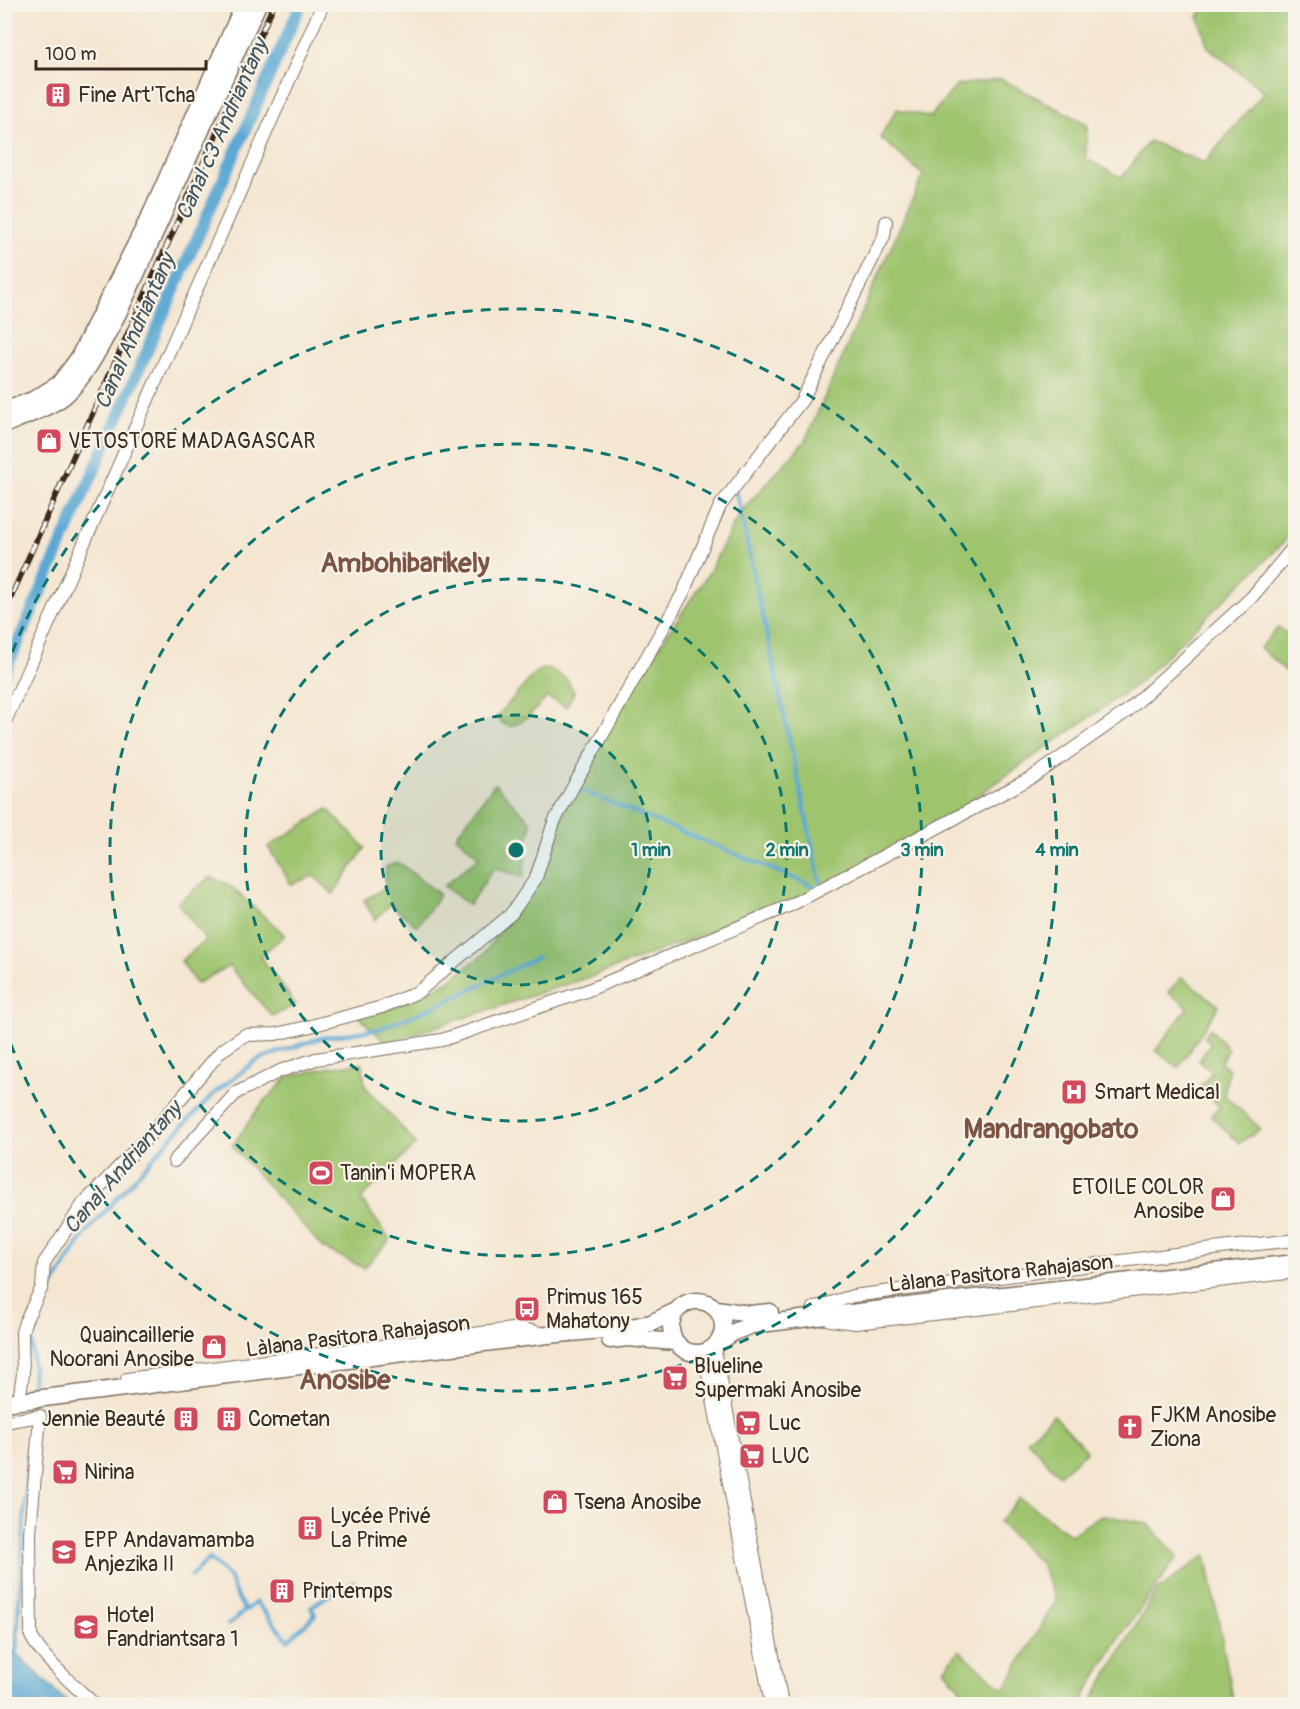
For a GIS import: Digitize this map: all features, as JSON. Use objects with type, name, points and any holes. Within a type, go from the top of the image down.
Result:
[{"type":"main road","points":[[4,411],[33,400],[59,384],[78,359],[152,212],[244,4]]},
{"type":"main road","points":[[4,425],[58,400],[79,381],[124,301],[258,4]]},
{"type":"main road","name":"Làlana Pasitora Rahajason","points":[[717,1344],[734,1332],[752,1325],[815,1313],[1296,1252]]},
{"type":"main road","name":"Làlana Pasitora Rahajason","points":[[716,1309],[750,1314],[815,1313],[908,1306],[1296,1263]]},
{"type":"main road","points":[[694,1300],[702,1301],[716,1309],[723,1322],[721,1338],[717,1344],[707,1352],[695,1353],[681,1348],[675,1342],[671,1335],[671,1319],[680,1306],[694,1300]]},
{"type":"main road","name":"Làlana Pasitora Rahajason","points":[[33,1403],[140,1386],[548,1335],[625,1328],[651,1323],[674,1312]]},
{"type":"main road","name":"Làlana Pasitora Rahajason","points":[[33,1403],[628,1338],[675,1342]]},
{"type":"main road","points":[[4,1403],[33,1403]]},
{"type":"main road","points":[[4,1412],[33,1403]]},
{"type":"street","points":[[4,724],[323,4]]},
{"type":"street","points":[[94,1704],[46,1657],[31,1636],[30,1533],[33,1403],[23,1374],[22,1332],[42,1287],[44,1263],[83,1204],[150,1135],[220,1051],[245,1035],[276,1034],[307,1027],[382,1007],[418,992],[511,914],[536,878],[554,822],[683,593],[720,506],[802,400],[884,236],[886,222]]},
{"type":"street","points":[[174,1161],[237,1094],[280,1071],[316,1059],[442,1040],[586,991],[791,905],[1033,777],[1126,712],[1251,598],[1296,544]]},
{"type":"street","points":[[815,1313],[853,1296],[1296,1240]]},
{"type":"street","points":[[815,1313],[856,1323],[1296,1272]]},
{"type":"street","points":[[717,1344],[715,1356],[782,1704]]},
{"type":"street","points":[[695,1353],[704,1361],[707,1368],[771,1704]]},
{"type":"street","points":[[4,1396],[33,1403]]},
{"type":"street","points":[[4,1422],[33,1403]]},
{"type":"green space","points":[[1207,5],[1295,5],[1296,519],[1285,541],[1137,684],[943,820],[821,890],[596,975],[386,1043],[358,1016],[394,1007],[447,982],[484,954],[541,869],[588,752],[708,574],[739,514],[805,441],[923,175],[880,137],[897,109],[930,117],[957,85],[1001,79],[1087,124],[1086,159],[1122,178],[1149,141],[1204,163],[1264,92],[1208,47],[1198,16]]},
{"type":"green space","points":[[1279,627],[1295,640],[1295,679],[1260,648]]},
{"type":"green space","points":[[550,668],[567,680],[574,692],[566,707],[547,697],[518,724],[508,726],[496,718],[537,671]]},
{"type":"green space","points":[[495,784],[531,822],[523,877],[494,868],[469,905],[444,886],[479,857],[456,836]]},
{"type":"green space","points":[[328,809],[365,848],[333,894],[314,876],[291,884],[268,847]]},
{"type":"green space","points":[[398,862],[439,894],[417,926],[390,904],[375,920],[364,900],[385,888],[386,867]]},
{"type":"green space","points":[[210,877],[229,885],[285,935],[260,956],[296,1005],[272,1016],[229,966],[196,984],[181,961],[206,940],[178,903]]},
{"type":"green space","points":[[1182,977],[1219,1006],[1178,1068],[1156,1050],[1188,1007],[1168,992]]},
{"type":"green space","points":[[1210,1028],[1228,1050],[1220,1063],[1229,1069],[1224,1095],[1261,1129],[1239,1143],[1211,1116],[1220,1107],[1199,1088],[1212,1072],[1199,1061],[1211,1043],[1204,1037]]},
{"type":"green space","name":"Tanin'i MOPERA","points":[[362,1063],[365,1086],[416,1144],[361,1199],[390,1240],[364,1268],[323,1248],[232,1146],[260,1106],[288,1077],[325,1068]]},
{"type":"green space","points":[[1054,1415],[1087,1451],[1059,1475],[1027,1440]]},
{"type":"green space","points":[[1020,1498],[1071,1535],[1101,1515],[1146,1523],[1178,1556],[1117,1641],[1080,1704],[972,1704],[944,1669],[959,1650],[1004,1689],[1056,1601],[1041,1564],[999,1522]]},
{"type":"green space","points":[[1206,1555],[1234,1704],[1090,1704],[1156,1591]]},
{"type":"water","points":[[5,1649],[16,1653],[69,1704],[5,1704]]},
{"type":"waterway","name":"Canal c3 Andriantany","points":[[4,666],[300,4]]},
{"type":"waterway","name":"Canal c3 Andriantany","points":[[4,674],[301,4]]},
{"type":"waterway","points":[[736,492],[821,886]]},
{"type":"waterway","points":[[576,788],[815,887]]},
{"type":"waterway","name":"Canal Andriantany","points":[[31,1395],[33,1369],[31,1332],[54,1284],[84,1235],[170,1139],[218,1090],[257,1060],[320,1038],[379,1029],[443,1003],[538,957]]},
{"type":"waterway","name":"Canal Andriantany","points":[[16,1653],[31,1405]]},
{"type":"waterway","points":[[191,1576],[210,1559],[230,1578],[244,1609]]},
{"type":"waterway","points":[[228,1625],[256,1602],[288,1640],[315,1615],[311,1607],[354,1582]]},
{"type":"railway","points":[[4,613],[274,4]]},
{"type":"place","name":"Fine Art'Tcha","points":[[58,95]]},
{"type":"place","name":"VETOSTORE MADAGASCAR","points":[[49,441]]},
{"type":"place","name":"Smart Medical","points":[[1074,1092]]},
{"type":"place","name":"Tanin'i MOPERA","points":[[321,1173]]},
{"type":"place","name":"ETOILE COLOR Anosibe","points":[[1223,1199]]},
{"type":"place","name":"Primus 165 Mahatony","points":[[527,1309]]},
{"type":"place","name":"Quaincaillerie Noorani Anosibe","points":[[214,1347]]},
{"type":"place","name":"Blueline Supermaki Anosibe","points":[[675,1378]]},
{"type":"place","name":"Jennie Beauté","points":[[186,1419]]},
{"type":"place","name":"Cometan","points":[[229,1419]]},
{"type":"place","name":"Luc","points":[[748,1423]]},
{"type":"place","name":"FJKM Anosibe Ziona","points":[[1130,1427]]},
{"type":"place","name":"LUC","points":[[752,1456]]},
{"type":"place","name":"Nirina","points":[[65,1472]]},
{"type":"place","name":"Tsena Anosibe","points":[[555,1502]]},
{"type":"place","name":"Lycée Privé La Prime","points":[[310,1528]]},
{"type":"place","name":"EPP Andavamamba Anjezika II","points":[[64,1552]]},
{"type":"place","name":"Printemps","points":[[282,1591]]},
{"type":"place","name":"Hotel Fandriantsara 1","points":[[86,1627]]},
{"type":"district","name":"Ambohibarikely","points":[[405,563]]},
{"type":"district","name":"Mandrangobato","points":[[1051,1129]]},
{"type":"district","name":"Anosibe","points":[[345,1380]]}]
